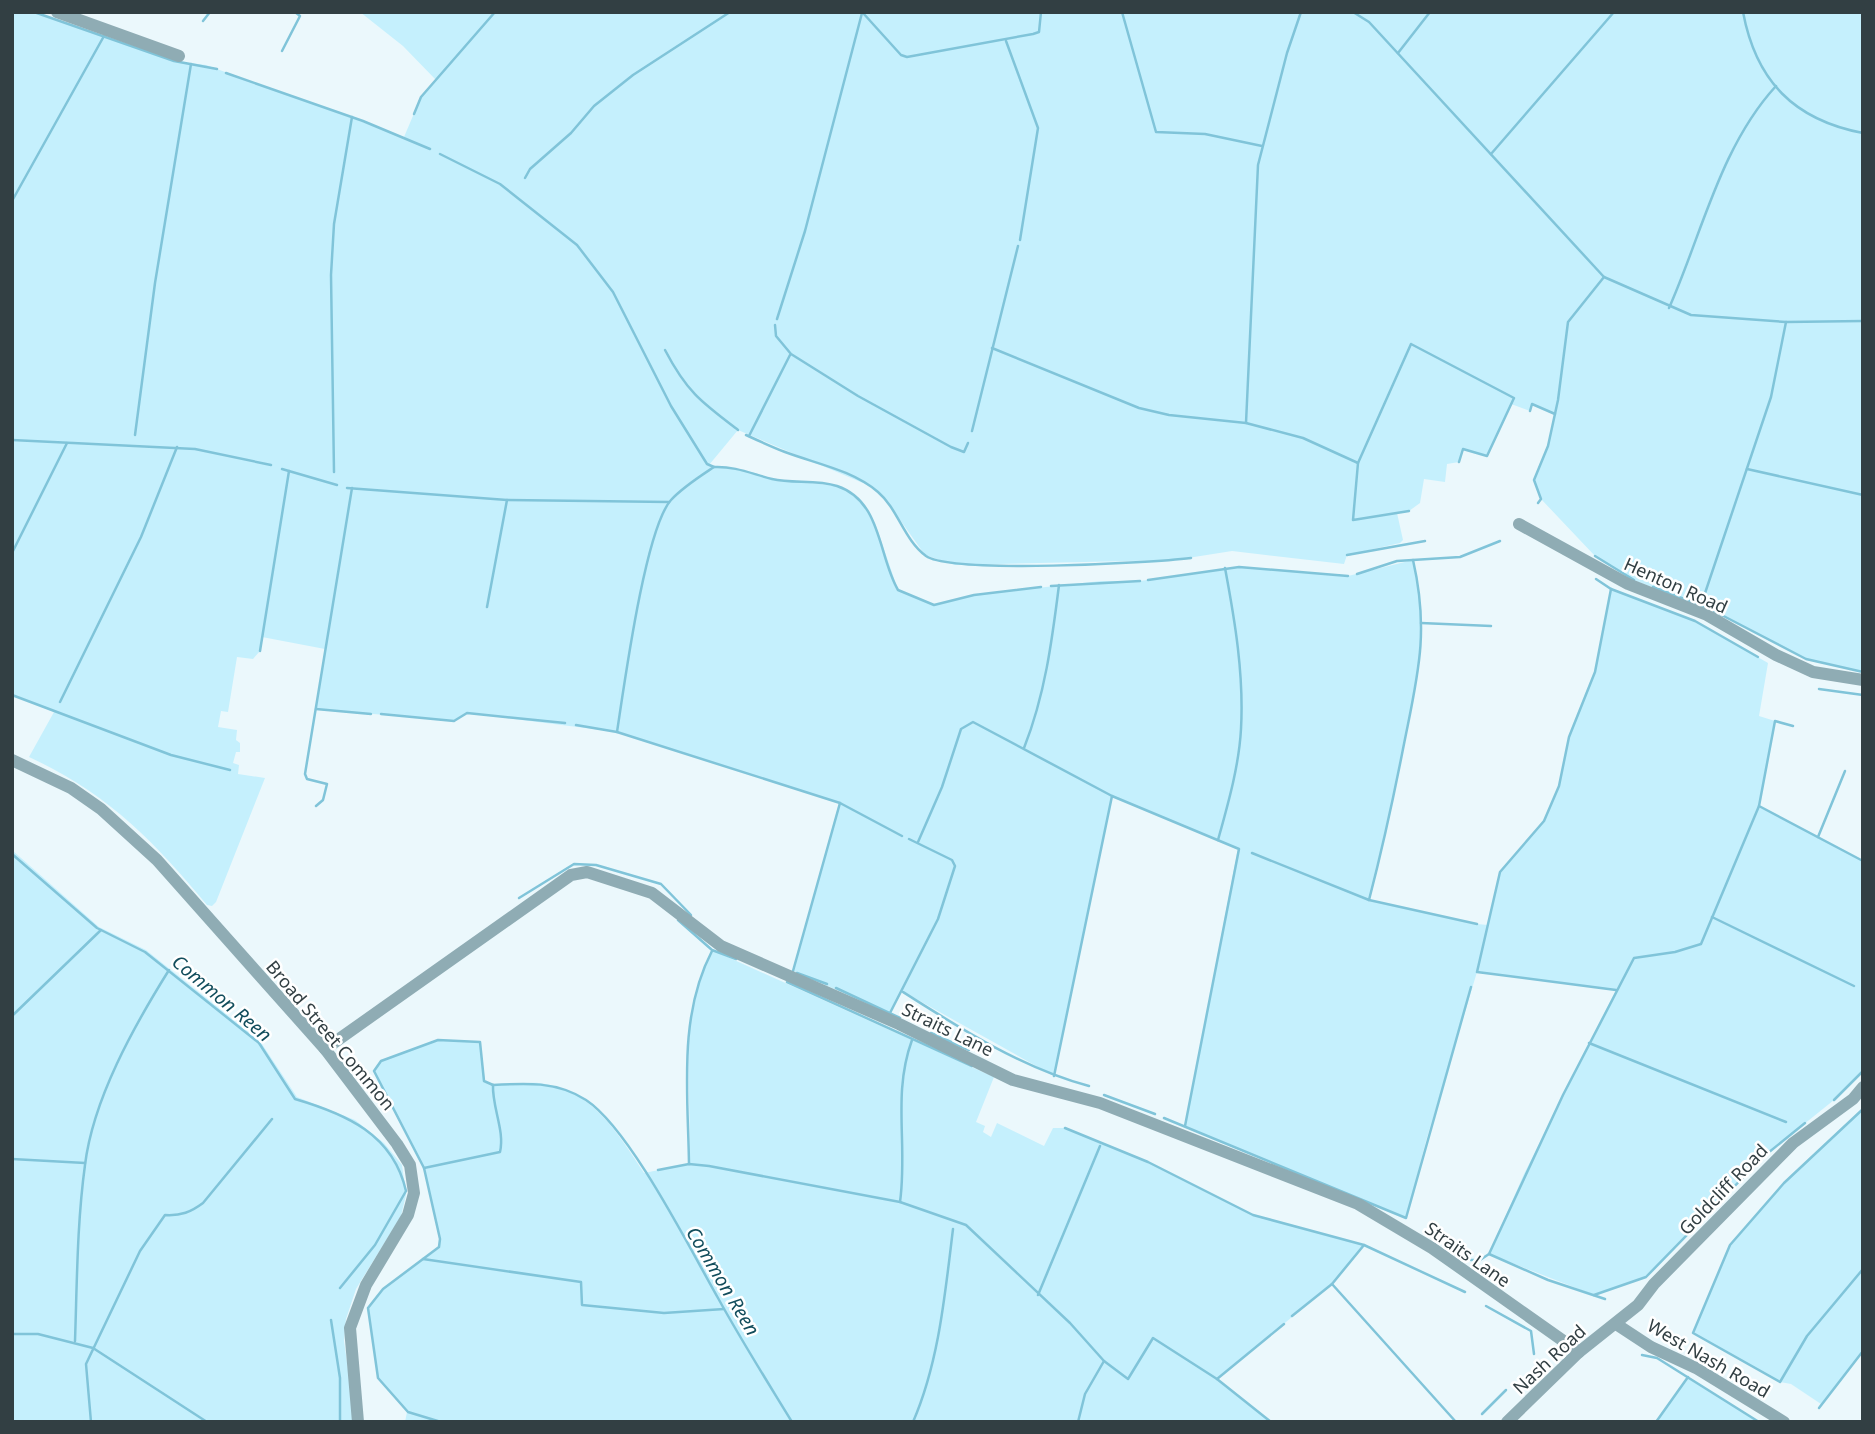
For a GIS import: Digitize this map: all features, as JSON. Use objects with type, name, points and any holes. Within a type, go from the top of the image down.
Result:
[{"type":"street","points":[[57,12],[179,56]]},
{"type":"street","name":"Henton Road","points":[[1519,524],[1628,584],[1707,615],[1776,655],[1813,672],[1863,680]]},
{"type":"street","name":"Broad Street Common","points":[[12,760],[71,788],[131,834],[325,1049],[397,1144],[410,1166],[414,1193],[408,1215],[366,1285],[350,1328],[358,1422]]},
{"type":"street","name":"Straits Lane","points":[[325,1049],[570,875],[587,872],[652,892],[721,946],[899,1024],[1013,1080],[1100,1104],[1358,1205],[1432,1248],[1579,1352]]},
{"type":"street","name":"Goldcliff Road","points":[[1616,1325],[1793,1143],[1853,1099],[1863,1087]]},
{"type":"street","name":"Nash Road","points":[[1507,1422],[1579,1352],[1616,1325]]},
{"type":"street","name":"West Nash Road","points":[[1616,1325],[1651,1347],[1696,1368],[1784,1422]]},
{"type":"shaded area","points":[[12,12],[34,12],[174,61],[206,65],[404,137],[421,97],[436,80],[403,46],[360,12],[1863,12],[1863,672],[1806,659],[1710,609],[1633,580],[1595,556],[1541,499],[1534,480],[1548,446],[1555,414],[1532,404],[1530,411],[1511,404],[1487,456],[1463,449],[1459,462],[1447,464],[1445,482],[1424,479],[1420,503],[1409,511],[1397,513],[1403,540],[1400,543],[1347,555],[1344,564],[1232,551],[1175,560],[955,565],[925,555],[888,503],[870,486],[738,430],[709,465],[752,472],[772,479],[839,486],[866,507],[875,523],[898,590],[934,605],[974,595],[1101,581],[1140,581],[1239,567],[1348,576],[1413,560],[1421,611],[1420,655],[1395,787],[1369,900],[1477,924],[1488,925],[1500,872],[1544,821],[1559,786],[1569,737],[1595,672],[1611,589],[1695,621],[1768,663],[1759,716],[1775,721],[1759,806],[1863,861],[1863,1071],[1834,1100],[1763,1157],[1646,1277],[1594,1295],[1489,1254],[1524,1174],[1616,990],[1477,972],[1426,1141],[1406,1218],[1185,1126],[1238,848],[1112,796],[1054,1076],[902,991],[890,1013],[793,971],[839,803],[617,732],[467,713],[454,721],[316,709],[325,649],[262,637],[260,651],[253,659],[237,657],[228,712],[221,711],[218,727],[237,730],[236,740],[240,743],[240,752],[236,752],[233,763],[239,765],[238,774],[265,778],[216,902],[212,906],[207,905],[148,839],[127,820],[82,786],[29,757],[54,712],[12,695]]},
{"type":"shaded area","points":[[12,850],[99,927],[146,950],[260,1041],[297,1097],[355,1120],[384,1143],[402,1165],[406,1195],[401,1216],[356,1289],[346,1319],[344,1341],[353,1405],[352,1422],[12,1422]]},
{"type":"shaded area","points":[[712,950],[994,1077],[976,1122],[985,1126],[983,1132],[991,1137],[997,1123],[1044,1146],[1053,1128],[1065,1128],[1148,1162],[1253,1215],[1364,1245],[1332,1284],[1217,1379],[1271,1422],[405,1422],[407,1412],[378,1378],[368,1308],[383,1289],[439,1247],[440,1239],[424,1168],[374,1071],[381,1061],[438,1040],[480,1042],[485,1081],[498,1085],[539,1083],[574,1094],[588,1103],[613,1128],[644,1173],[689,1164],[690,1029],[701,976]]},
{"type":"shaded area","points":[[1863,1109],[1863,1351],[1821,1404],[1791,1384],[1780,1382],[1693,1333],[1730,1245],[1784,1183]]},
{"type":"shaded area","points":[[1688,1377],[1759,1422],[1656,1422]]},
{"type":"waterway","points":[[34,12],[174,61],[217,69]]},
{"type":"waterway","points":[[203,21],[210,12]]},
{"type":"waterway","points":[[282,51],[300,16],[295,12]]},
{"type":"waterway","points":[[414,114],[421,97],[495,12]]},
{"type":"waterway","points":[[525,178],[530,169],[571,133],[594,106],[633,75],[730,12]]},
{"type":"waterway","points":[[863,13],[901,55],[907,57],[1039,32],[1041,12]]},
{"type":"waterway","points":[[1122,12],[1156,132],[1205,134],[1262,146]]},
{"type":"waterway","points":[[1246,423],[1258,165],[1287,53],[1301,12]]},
{"type":"waterway","points":[[1353,12],[1369,22],[1604,277],[1691,315],[1786,322],[1863,321]]},
{"type":"waterway","points":[[1398,53],[1430,12]]},
{"type":"waterway","points":[[1491,154],[1614,12]]},
{"type":"waterway","points":[[1743,12],[1758,58],[1768,77],[1782,94],[1817,118],[1863,133]]},
{"type":"waterway","points":[[777,319],[805,231],[862,13]]},
{"type":"waterway","points":[[12,201],[104,36]]},
{"type":"waterway","points":[[1006,41],[1038,128],[1020,240]]},
{"type":"waterway","points":[[135,435],[155,283],[191,64]]},
{"type":"waterway","points":[[226,73],[363,121],[430,149]]},
{"type":"waterway","points":[[1669,308],[1726,164],[1740,136],[1776,86]]},
{"type":"waterway","points":[[334,472],[331,275],[334,224],[352,117]]},
{"type":"waterway","points":[[440,154],[500,184],[577,245],[613,292],[671,406],[707,464],[714,467]]},
{"type":"waterway","points":[[972,431],[1018,246]]},
{"type":"waterway","points":[[1538,503],[1541,499],[1534,480],[1548,446],[1558,400],[1568,322],[1604,277]]},
{"type":"waterway","points":[[1701,605],[1771,397],[1786,322]]},
{"type":"waterway","points":[[775,325],[776,336],[791,354],[858,396],[951,447],[964,452],[968,443]]},
{"type":"waterway","points":[[1409,511],[1353,520],[1358,463],[1411,344],[1514,398],[1487,456],[1463,449],[1459,462]]},
{"type":"waterway","points":[[992,348],[1139,408],[1169,415],[1246,423],[1303,438],[1358,463]]},
{"type":"waterway","points":[[665,350],[680,376],[696,395],[738,430]]},
{"type":"waterway","points":[[749,436],[790,355]]},
{"type":"waterway","points":[[1530,411],[1532,404],[1555,414]]},
{"type":"waterway","points":[[746,435],[868,484],[885,499],[918,549],[926,556],[943,561],[973,565],[1053,566],[1191,558]]},
{"type":"waterway","points":[[12,440],[195,449],[271,465]]},
{"type":"waterway","points":[[12,553],[67,443]]},
{"type":"waterway","points":[[60,702],[141,537],[177,447]]},
{"type":"waterway","points":[[617,732],[644,574],[662,516],[676,495],[714,467],[736,469],[772,479],[829,484],[852,493],[871,517],[898,590],[934,605],[974,595],[1041,587]]},
{"type":"waterway","points":[[282,469],[337,485]]},
{"type":"waterway","points":[[1747,469],[1863,495]]},
{"type":"waterway","points":[[260,651],[289,471]]},
{"type":"waterway","points":[[347,488],[507,500],[669,502]]},
{"type":"waterway","points":[[316,806],[323,800],[327,784],[307,779],[305,774],[352,488]]},
{"type":"waterway","points":[[487,607],[507,500]]},
{"type":"waterway","points":[[1347,555],[1425,541]]},
{"type":"waterway","points":[[1357,574],[1397,561],[1460,557],[1500,541]]},
{"type":"waterway","points":[[1595,556],[1634,580]]},
{"type":"waterway","points":[[1369,900],[1391,806],[1420,656],[1421,611],[1413,560]]},
{"type":"waterway","points":[[1148,580],[1239,567],[1348,576]]},
{"type":"waterway","points":[[1218,840],[1235,771],[1242,709],[1238,648],[1225,568]]},
{"type":"waterway","points":[[1596,579],[1611,589],[1695,621],[1758,657]]},
{"type":"waterway","points":[[1051,586],[1140,581]]},
{"type":"waterway","points":[[1024,748],[1042,688],[1059,585]]},
{"type":"waterway","points":[[1653,587],[1710,609],[1806,659],[1863,672]]},
{"type":"waterway","points":[[1611,589],[1595,672],[1569,737],[1559,786],[1544,821],[1500,872],[1477,972],[1616,990]]},
{"type":"waterway","points":[[1421,623],[1491,626]]},
{"type":"waterway","points":[[1819,689],[1863,695]]},
{"type":"waterway","points":[[12,695],[171,755],[230,770]]},
{"type":"waterway","points":[[316,709],[371,714]]},
{"type":"waterway","points":[[381,714],[454,721],[467,713],[565,723]]},
{"type":"waterway","points":[[1471,1260],[1480,1260],[1489,1254],[1563,1095],[1634,958],[1675,952],[1701,944],[1759,806],[1775,721],[1793,726]]},
{"type":"waterway","points":[[918,842],[942,787],[961,729],[973,722],[1112,796],[1239,849],[1185,1126]]},
{"type":"waterway","points":[[576,725],[617,732],[840,803],[902,836]]},
{"type":"waterway","points":[[1818,837],[1845,771]]},
{"type":"waterway","points":[[1054,1076],[1112,796]]},
{"type":"waterway","points":[[793,971],[840,803]]},
{"type":"waterway","points":[[1759,806],[1863,861]]},
{"type":"waterway","points":[[890,1013],[938,919],[955,866],[952,860],[909,839]]},
{"type":"waterway","points":[[1252,853],[1369,900],[1477,924]]},
{"type":"waterway","name":"Common Reen","points":[[12,854],[97,928],[145,952],[259,1043],[295,1099],[332,1112],[365,1129],[390,1155],[400,1171],[406,1191],[375,1245],[340,1288]]},
{"type":"waterway","points":[[519,898],[574,864],[596,865],[661,884],[691,915]]},
{"type":"waterway","points":[[1712,917],[1854,986]]},
{"type":"waterway","points":[[678,920],[712,950],[736,959]]},
{"type":"waterway","points":[[12,1016],[101,930]]},
{"type":"waterway","points":[[689,1164],[687,1055],[694,1002],[712,951]]},
{"type":"waterway","points":[[75,1341],[80,1209],[89,1140],[117,1064],[169,970]]},
{"type":"waterway","points":[[797,973],[827,984]]},
{"type":"waterway","points":[[787,982],[972,1066]]},
{"type":"waterway","points":[[1164,1118],[1406,1218],[1471,987]]},
{"type":"waterway","points":[[836,988],[900,1018]]},
{"type":"waterway","points":[[903,992],[1016,1058],[1089,1086]]},
{"type":"waterway","points":[[931,1033],[969,1050]]},
{"type":"waterway","points":[[441,1422],[408,1412],[378,1378],[368,1308],[383,1289],[439,1247],[440,1239],[424,1168],[374,1071],[381,1061],[438,1040],[480,1042],[484,1081],[493,1085]]},
{"type":"waterway","points":[[900,1202],[903,1080],[912,1040]]},
{"type":"waterway","points":[[1589,1043],[1786,1122]]},
{"type":"waterway","points":[[1834,1100],[1863,1071]]},
{"type":"waterway","name":"Common Reen","points":[[493,1085],[529,1084],[564,1089],[586,1100],[603,1115],[640,1162],[658,1191],[792,1422]]},
{"type":"waterway","points":[[424,1168],[500,1152],[501,1136],[493,1085]]},
{"type":"waterway","points":[[1104,1095],[1155,1114]]},
{"type":"waterway","points":[[1863,1109],[1784,1183],[1730,1245],[1693,1333],[1780,1382],[1807,1336],[1863,1269]]},
{"type":"waterway","points":[[91,1422],[86,1364],[140,1251],[165,1215],[186,1213],[203,1203],[272,1119]]},
{"type":"waterway","points":[[1594,1295],[1646,1277],[1763,1157],[1805,1123]]},
{"type":"waterway","points":[[1065,1128],[1148,1162],[1253,1215],[1364,1245],[1465,1292]]},
{"type":"waterway","points":[[1038,1295],[1100,1146]]},
{"type":"waterway","points":[[12,1159],[85,1163]]},
{"type":"waterway","points":[[658,1170],[689,1164],[709,1166],[900,1202],[966,1225],[1070,1323],[1104,1361],[1128,1379],[1153,1338],[1217,1379],[1271,1422]]},
{"type":"waterway","points":[[913,1422],[935,1352],[953,1229]]},
{"type":"waterway","points":[[1292,1316],[1332,1284],[1364,1245]]},
{"type":"waterway","points":[[1489,1254],[1548,1280],[1605,1299]]},
{"type":"waterway","points":[[423,1259],[581,1282],[582,1305],[664,1313],[724,1309]]},
{"type":"waterway","points":[[1332,1284],[1456,1422]]},
{"type":"waterway","points":[[1486,1306],[1531,1331],[1534,1354]]},
{"type":"waterway","points":[[331,1320],[340,1378],[340,1422]]},
{"type":"waterway","points":[[1217,1379],[1284,1324]]},
{"type":"waterway","points":[[12,1334],[38,1334],[93,1348],[207,1422]]},
{"type":"waterway","points":[[1819,1408],[1863,1351]]},
{"type":"waterway","points":[[1642,1355],[1657,1358],[1759,1422]]},
{"type":"waterway","points":[[1078,1422],[1085,1394],[1104,1361]]},
{"type":"waterway","points":[[1656,1422],[1688,1377]]},
{"type":"waterway","points":[[1482,1414],[1506,1390]]}]
